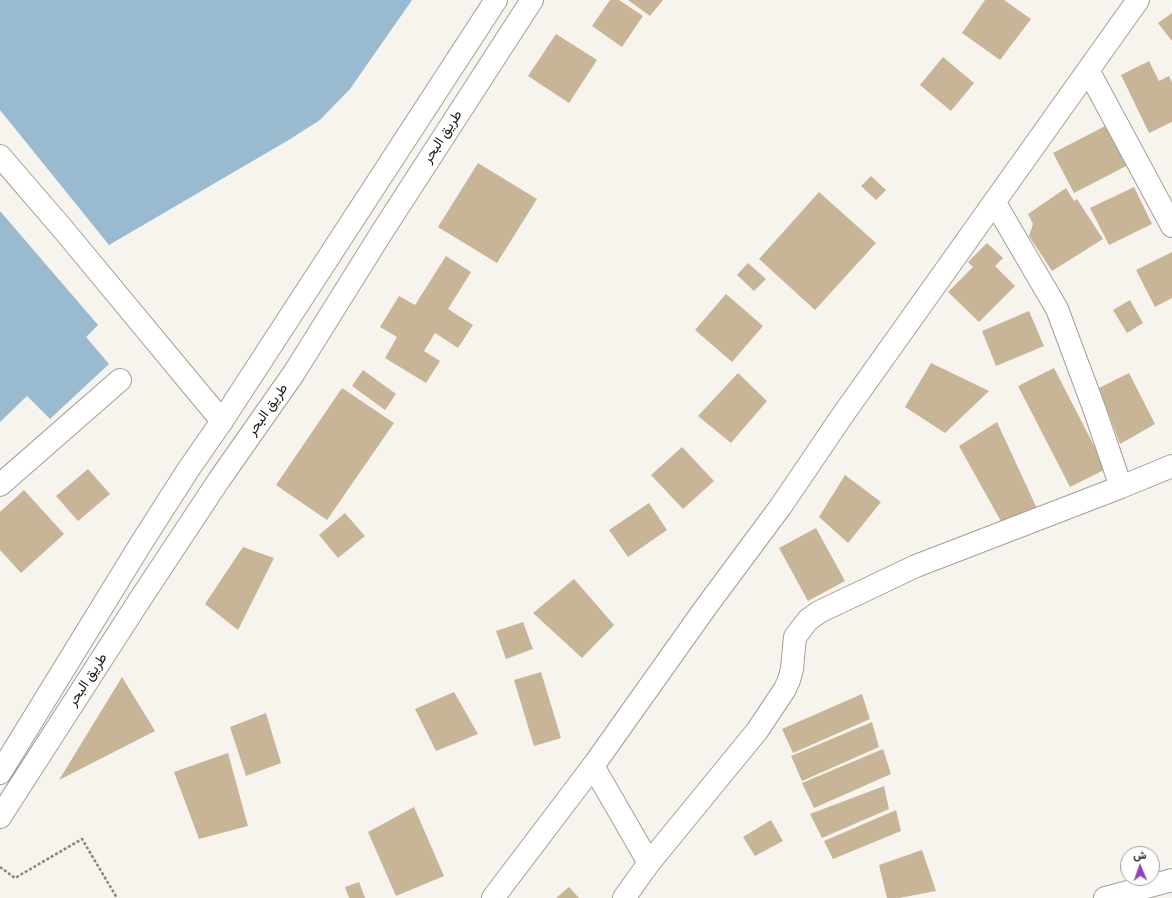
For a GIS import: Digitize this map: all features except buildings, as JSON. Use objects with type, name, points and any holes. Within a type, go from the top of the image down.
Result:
[{"type":"main road","name":"طريق البحر","points":[[0,773],[188,470],[222,421],[496,0]]},
{"type":"main road","name":"طريق البحر","points":[[0,817],[219,480],[294,373],[382,232],[532,0]]},
{"type":"main road","points":[[493,898],[594,766],[706,607],[781,506],[842,416],[1138,0]]},
{"type":"main road","points":[[1088,70],[1172,226]]},
{"type":"main road","points":[[0,156],[62,228],[222,421]]},
{"type":"main road","points":[[995,203],[1057,309],[1094,408],[1121,487]]},
{"type":"main road","points":[[0,485],[120,380]]},
{"type":"main road","points":[[624,898],[649,863],[757,731],[785,689],[792,670],[795,637],[808,620],[819,612],[916,566],[1172,466]]},
{"type":"main road","points":[[594,766],[649,863]]},
{"type":"main road","points":[[1105,898],[1172,880]]},
{"type":"path","points":[[0,867],[16,878],[82,839],[117,898]]},
{"type":"water","points":[[0,0],[412,0],[350,89],[320,120],[287,141],[109,245],[0,110]]},
{"type":"water","points":[[0,211],[98,325],[86,337],[109,364],[50,419],[27,396],[0,422]]}]
